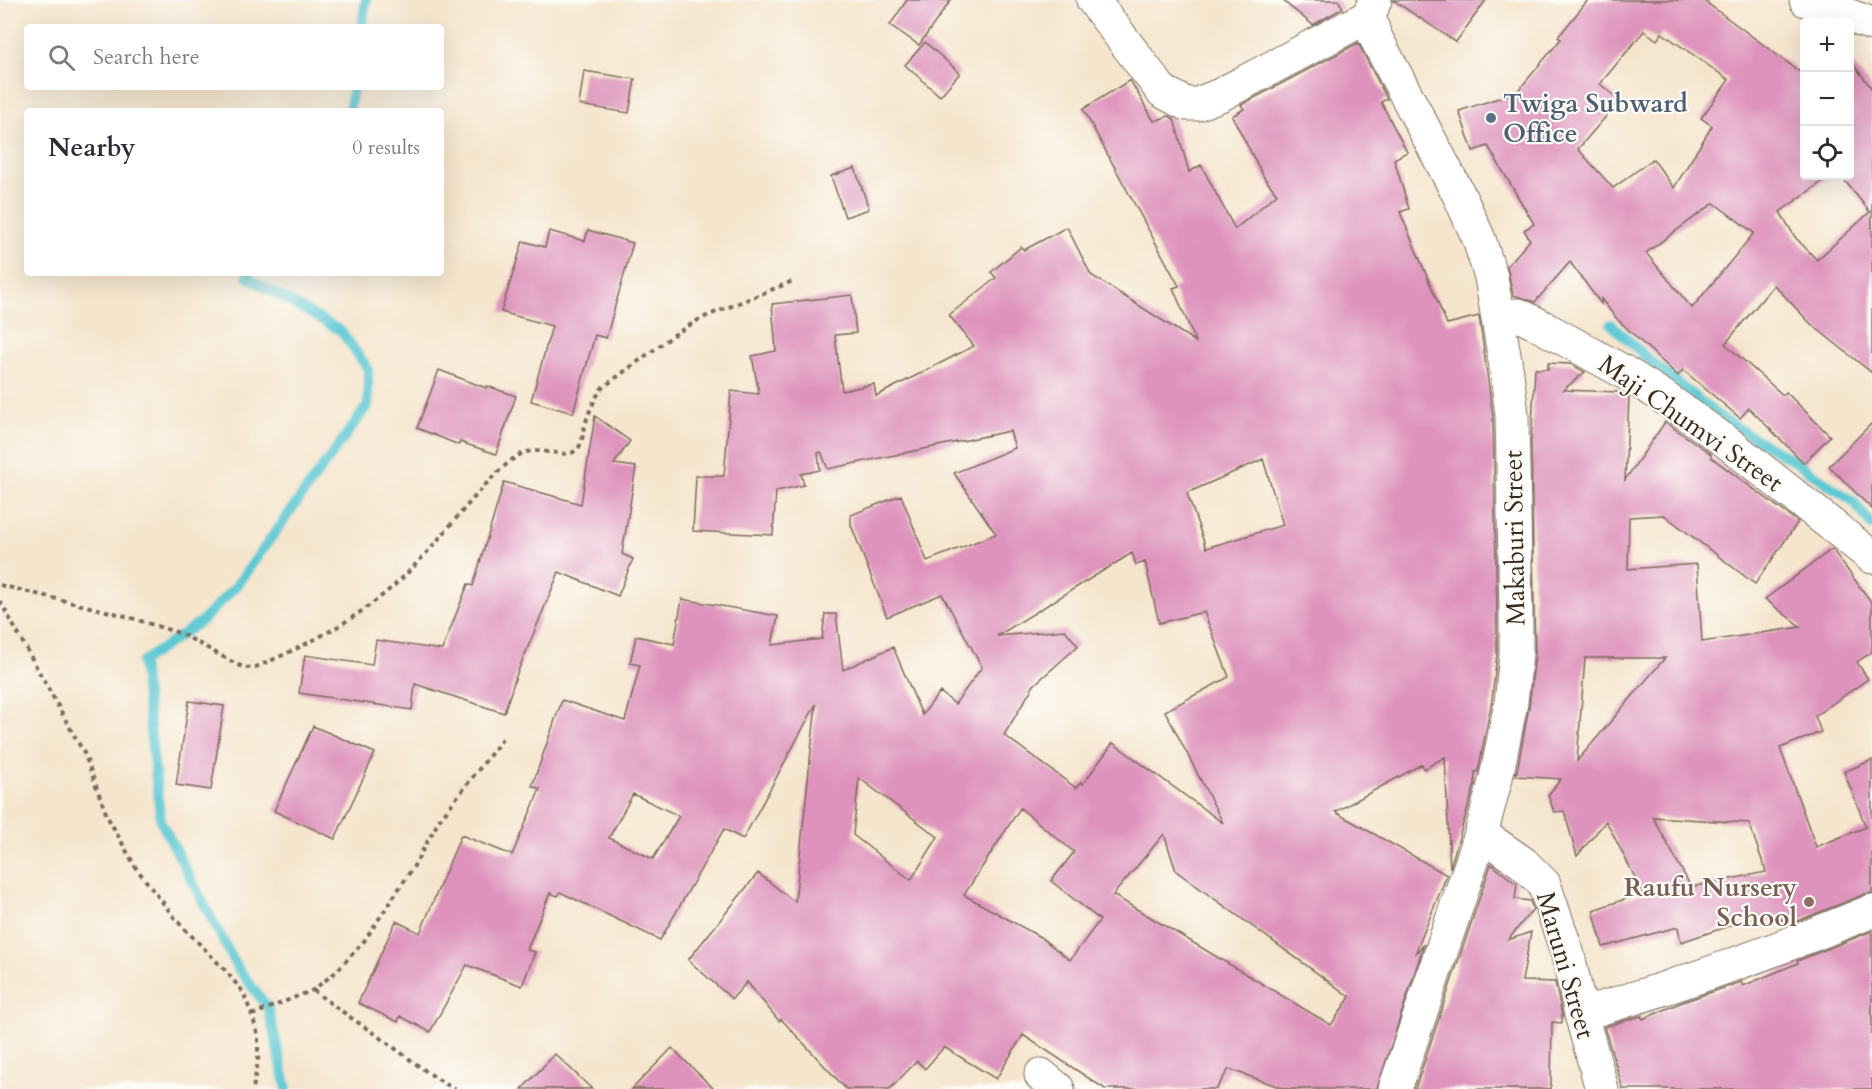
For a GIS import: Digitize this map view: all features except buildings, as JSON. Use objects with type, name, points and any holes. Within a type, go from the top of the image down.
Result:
[{"type":"street","points":[[1094,0],[1162,91],[1186,104],[1197,105],[1220,95],[1372,8]]},
{"type":"street","points":[[1806,0],[1872,24]]},
{"type":"street","name":"Makaburi Street","points":[[1372,8],[1382,50],[1459,195],[1479,239],[1491,277],[1512,416],[1516,654],[1511,704],[1481,834],[1395,1089]]},
{"type":"street","name":"Maji Chumvi Street","points":[[1498,316],[1519,315],[1624,372],[1662,396],[1728,442],[1872,557]]},
{"type":"street","name":"Maruni Street","points":[[1481,834],[1523,862],[1544,884],[1568,955],[1581,1014],[1602,1089]]},
{"type":"street","points":[[1581,1014],[1658,991],[1872,911]]},
{"type":"path","points":[[0,585],[122,615],[172,631],[212,649],[236,664],[246,668],[256,667],[315,640],[390,589],[483,488],[515,457],[527,451],[545,450],[564,455],[571,454],[579,447],[594,399],[602,388],[678,332],[702,318],[793,281]]},
{"type":"path","points":[[0,601],[85,755],[107,816],[136,868],[177,921],[243,992],[258,1035],[258,1061],[252,1089]]},
{"type":"path","points":[[252,1016],[313,990],[336,972],[365,940],[414,866],[440,819],[504,737]]},
{"type":"path","points":[[313,990],[344,1015],[438,1080],[455,1089]]},
{"type":"waterway","points":[[362,24],[366,0]]},
{"type":"waterway","points":[[350,108],[352,90]]},
{"type":"waterway","points":[[248,276],[341,331],[368,369],[368,405],[236,586],[203,620],[142,662],[161,822],[237,967],[268,1008],[287,1089]]},
{"type":"waterway","points":[[1611,324],[1649,360],[1722,419],[1799,464],[1854,502],[1872,526]]},
{"type":"place","name":"Twiga Subward Office","points":[[1491,118]]},
{"type":"place","name":"Raufu Nursery School","points":[[1809,902]]}]
